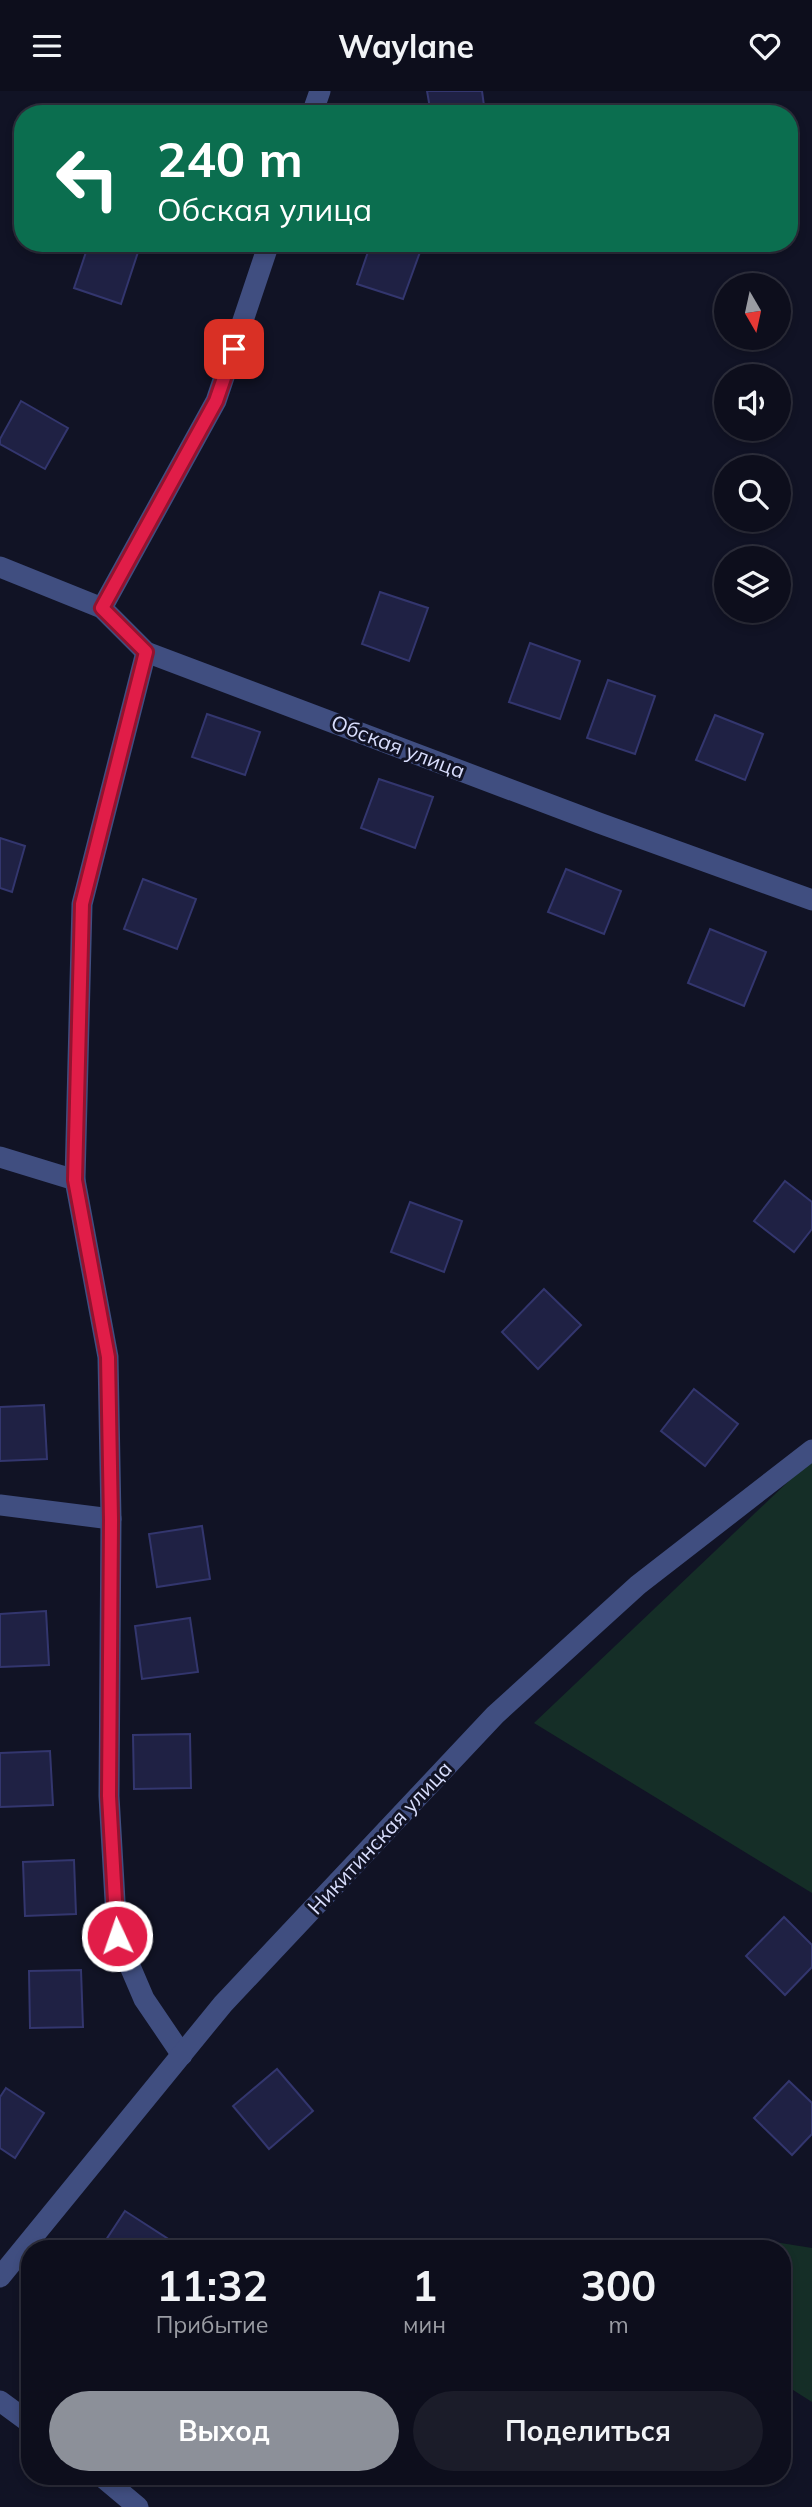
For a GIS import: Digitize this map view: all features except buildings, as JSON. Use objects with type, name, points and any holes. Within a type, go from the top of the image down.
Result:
[{"type":"street","points":[[102,608],[216,401],[266,252]]},
{"type":"street","name":"Обская улица","points":[[0,566],[102,608],[146,652],[812,900]]},
{"type":"street","points":[[146,652],[82,904],[75,1180],[108,1357],[111,1520],[109,1796],[117,1936],[144,1999],[182,2056]]},
{"type":"street","points":[[0,1157],[75,1180]]},
{"type":"street","name":"Никитинская улица","points":[[30,2240],[223,2004],[495,1716],[638,1585],[812,1450]]},
{"type":"street","points":[[0,1505],[111,1520]]},
{"type":"street","name":"Никитинская улица","points":[[0,2277],[21,2252]]},
{"type":"street","points":[[0,2401],[21,2416]]},
{"type":"street","points":[[112,2485],[138,2507]]},
{"type":"green space","points":[[812,1459],[812,1893],[534,1723]]},
{"type":"green space","points":[[791,2245],[812,2248],[812,2402],[791,2389]]},
{"type":"route","points":[[117,1936],[109,1796],[111,1520],[108,1357],[75,1180],[82,904],[146,652],[102,608],[216,401],[234,349]]}]
